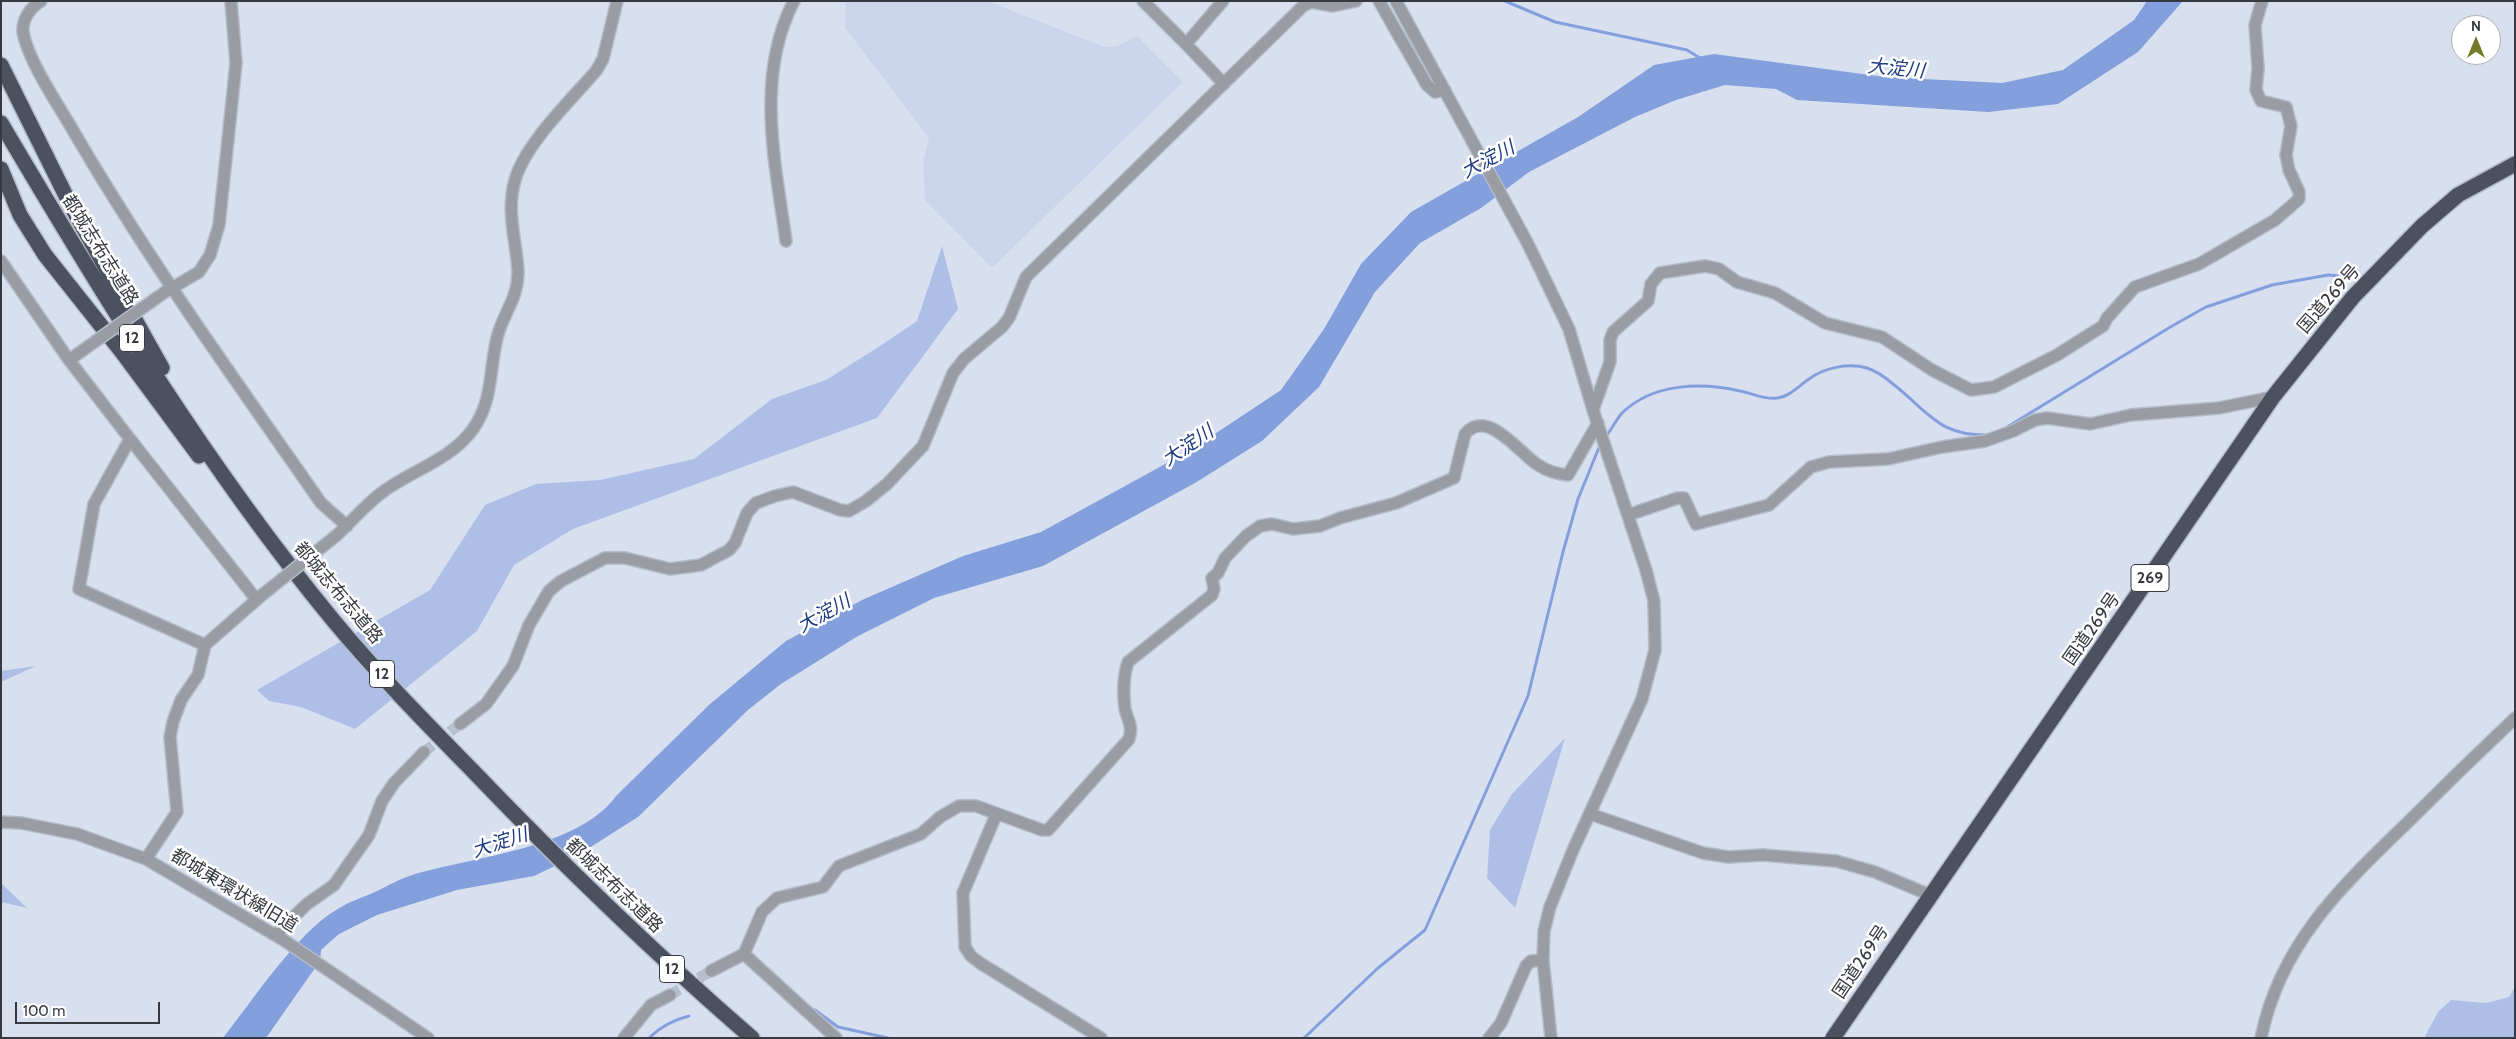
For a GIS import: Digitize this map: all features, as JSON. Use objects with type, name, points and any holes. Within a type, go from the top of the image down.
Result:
[{"type":"highway","points":[[1,64],[70,204],[158,361],[274,545]]},
{"type":"highway","name":"都城志布志道路","points":[[1,123],[138,348],[198,439],[274,545],[334,622],[417,714],[596,896],[678,974],[752,1038]]},
{"type":"highway","name":"国道269号","points":[[1832,1038],[2273,397],[2353,298],[2422,226],[2458,195],[2515,164]]},
{"type":"highway","points":[[1,169],[20,215],[45,255],[122,352],[185,439],[274,545]]},
{"type":"street","points":[[41,1],[26,16],[23,30],[26,42],[42,75],[116,206],[168,290],[321,503],[347,526]]},
{"type":"street","points":[[69,360],[168,290],[199,272],[210,254],[219,225],[236,63],[232,1]]},
{"type":"street","points":[[146,859],[178,812],[170,755],[173,722],[181,700],[198,675],[205,645],[259,597],[337,535],[383,492],[458,446],[473,429],[483,412],[490,388],[498,336],[505,315],[517,294],[518,270],[511,206],[515,179],[522,162],[535,143],[596,72],[603,59],[617,1]]},
{"type":"street","points":[[786,241],[775,158],[770,86],[779,36],[794,1]]},
{"type":"street","points":[[1143,1],[1224,84]]},
{"type":"street","points":[[1186,44],[1223,1]]},
{"type":"street","points":[[460,724],[486,704],[518,656],[529,625],[542,606],[549,591],[560,581],[605,558],[625,558],[670,568],[701,565],[722,554],[735,543],[747,513],[756,503],[775,496],[793,492],[840,510],[849,511],[866,501],[887,484],[923,446],[957,366],[1002,327],[1009,318],[1026,277],[1303,6],[1311,2],[1333,6],[1356,1]]},
{"type":"street","points":[[1379,1],[1427,86],[1435,92],[1445,90]]},
{"type":"street","points":[[1396,1],[1506,203],[1569,329],[1592,410],[1600,428],[1646,570],[1654,601],[1655,650],[1642,700],[1550,906],[1544,931],[1544,960],[1550,1038]]},
{"type":"street","points":[[1592,410],[1610,362],[1610,340],[1613,332],[1648,300],[1651,284],[1660,273],[1704,266],[1719,269],[1736,282],[1775,293],[1825,323],[1882,337],[1932,370],[1971,390],[1994,387],[2057,355],[2103,326],[2106,318],[2135,287],[2199,264],[2275,220],[2299,199],[2299,192],[2289,170],[2286,155],[2291,126],[2286,107],[2261,101],[2256,90],[2258,68],[2255,25],[2262,1]]},
{"type":"street","points":[[1,261],[69,360],[130,439],[259,597]]},
{"type":"street","points":[[1628,515],[1678,498],[1684,498],[1696,524],[1769,505],[1811,467],[1829,462],[1888,459],[1942,447],[1985,441],[2013,432],[2035,420],[2047,418],[2090,424],[2131,415],[2210,409],[2273,397]]},
{"type":"street","points":[[710,971],[744,954],[762,912],[777,898],[823,887],[839,866],[921,834],[940,817],[959,806],[976,806],[996,815],[1042,830],[1048,830],[1059,820],[1128,739],[1132,730],[1126,711],[1124,692],[1128,662],[1212,595],[1212,578],[1218,573],[1225,558],[1246,536],[1260,526],[1272,524],[1293,529],[1320,526],[1340,518],[1396,503],[1454,478],[1465,434],[1469,429],[1477,426],[1487,426],[1498,432],[1539,466],[1558,474],[1568,475],[1600,428]]},
{"type":"street","points":[[130,439],[94,504],[79,589],[205,645]]},
{"type":"street","points":[[2261,1038],[2271,1004],[2287,966],[2304,936],[2330,900],[2515,718]]},
{"type":"street","points":[[280,938],[307,904],[334,885],[368,835],[382,801],[394,782],[424,752]]},
{"type":"street","points":[[1590,814],[1703,853],[1728,857],[1763,855],[1836,861],[1875,872],[1930,895]]},
{"type":"street","points":[[996,815],[963,893],[965,947],[971,956],[980,963],[1101,1038]]},
{"type":"street","name":"都城東環状線旧道","points":[[1,822],[21,823],[77,834],[146,859],[280,938],[428,1038]]},
{"type":"street","points":[[744,954],[836,1038]]},
{"type":"street","points":[[1489,1038],[1501,1023],[1526,966],[1531,961],[1544,960]]},
{"type":"street","points":[[624,1038],[651,1005],[670,995]]},
{"type":"shaded area","points":[[846,1],[987,1],[1105,47],[1117,46],[1137,36],[1183,82],[992,268],[925,200],[923,164],[929,138],[845,28]]},
{"type":"shaded area","points":[[2147,1],[2183,1],[2138,52],[2058,104],[1988,112],[1797,100],[1776,89],[1725,85],[1676,100],[1635,117],[1529,172],[1481,208],[1420,243],[1375,292],[1319,387],[1262,441],[1195,483],[1043,566],[934,598],[858,636],[781,684],[748,710],[638,817],[578,855],[534,876],[457,890],[377,915],[339,934],[321,950],[320,961],[266,1038],[223,1038],[261,987],[306,934],[341,907],[410,876],[523,848],[577,828],[599,814],[710,704],[786,641],[862,600],[963,556],[1041,532],[1189,451],[1281,390],[1324,329],[1361,264],[1411,212],[1578,117],[1654,65],[1714,54],[1885,77],[2002,83],[2063,70],[2134,20]]},
{"type":"shaded area","points":[[942,246],[958,309],[877,418],[573,529],[514,565],[477,631],[355,729],[301,707],[269,701],[257,690],[430,590],[485,505],[536,484],[600,480],[694,459],[772,399],[826,380],[880,346],[917,321]]},
{"type":"shaded area","points":[[36,666],[1,682],[1,671]]},
{"type":"shaded area","points":[[1565,738],[1515,908],[1487,878],[1490,830],[1512,794]]},
{"type":"shaded area","points":[[1,883],[27,908],[1,902]]},
{"type":"shaded area","points":[[2515,987],[2515,1038],[2424,1038],[2438,1012],[2451,1000],[2486,1003],[2509,997]]},
{"type":"waterway","points":[[1505,1],[1555,22],[1687,50],[1700,58]]},
{"type":"waterway","points":[[2004,429],[2206,307],[2272,285],[2328,275],[2355,277]]},
{"type":"waterway","points":[[1605,438],[1622,413],[1634,403],[1663,390],[1678,387],[1709,386],[1767,398],[1777,398],[1790,393],[1815,375],[1845,366],[1867,368],[1881,375],[1926,413],[1946,427],[1958,432],[1990,435]]},
{"type":"waterway","points":[[1304,1038],[1378,968],[1425,930],[1528,696],[1563,552],[1578,499],[1600,445]]},
{"type":"waterway","points":[[815,1010],[838,1027],[888,1038]]},
{"type":"waterway","points":[[649,1038],[667,1024],[689,1016]]},
{"type":"tunnel","points":[[424,752],[460,724]]},
{"type":"tunnel","points":[[670,995],[711,971]]},
{"type":"water label","name":"大淀川","points":[[1896,69]]},
{"type":"water label","name":"大淀川","points":[[1488,160]]},
{"type":"water label","name":"大淀川","points":[[1188,446]]},
{"type":"water label","name":"大淀川","points":[[824,614]]},
{"type":"water label","name":"大淀川","points":[[500,843]]}]
